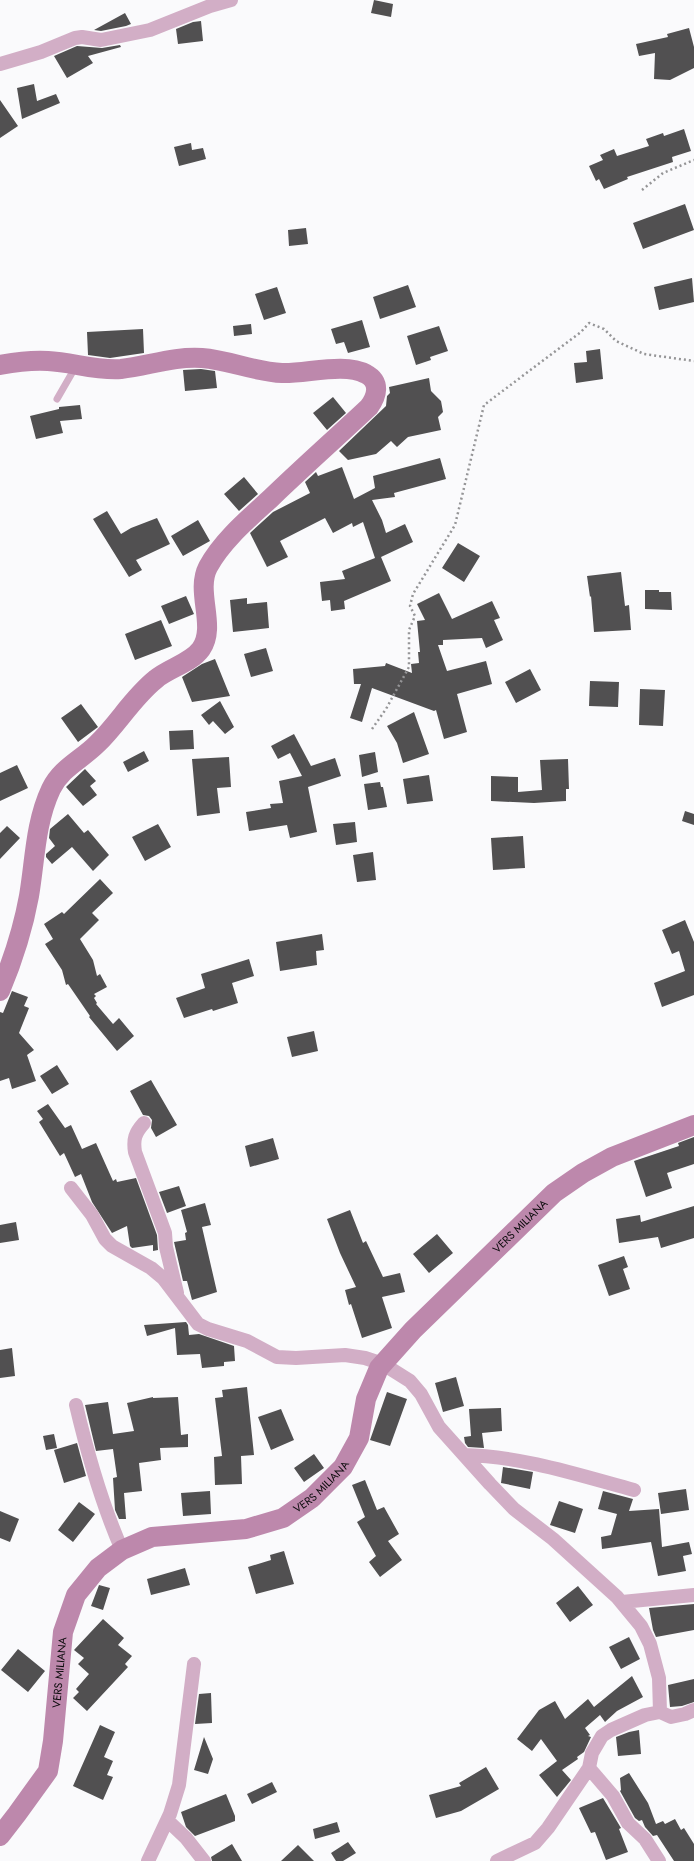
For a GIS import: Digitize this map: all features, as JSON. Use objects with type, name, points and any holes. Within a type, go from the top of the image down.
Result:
[{"type":"main road","points":[[0,365],[18,362],[49,361],[104,369],[121,369],[166,360],[203,358],[282,373],[336,369],[351,370],[365,373],[376,384],[377,392],[375,399],[369,407],[253,515],[220,549],[203,578],[207,627],[206,640],[201,649],[192,657],[162,675],[147,687],[97,745],[70,765],[56,779],[43,809],[37,836],[29,897],[23,923],[16,948],[0,991]]},
{"type":"main road","name":"VERS MILIANA","points":[[0,1836],[48,1770],[53,1740],[62,1632],[76,1595],[98,1568],[122,1550],[152,1537],[246,1529],[283,1518],[312,1498],[343,1467],[359,1438],[366,1399],[379,1368],[413,1330],[554,1194],[583,1173],[612,1157],[694,1124]]},
{"type":"street","points":[[0,64],[41,52],[75,38],[82,37],[101,40],[150,30],[210,6],[231,0]]},
{"type":"street","points":[[144,1123],[136,1131],[133,1141],[135,1152],[165,1233],[166,1247],[178,1298]]},
{"type":"street","points":[[71,1188],[92,1215],[104,1239],[112,1246],[151,1268],[163,1278],[198,1324],[208,1329],[247,1341],[277,1357],[296,1358],[345,1355],[365,1358],[383,1364],[410,1381],[421,1394],[439,1428],[514,1509],[553,1539],[622,1602],[641,1626],[650,1644],[659,1678],[660,1712]]},
{"type":"street","points":[[76,1405],[91,1468],[110,1523],[122,1550]]},
{"type":"street","points":[[464,1455],[484,1455],[511,1460],[583,1476],[634,1490]]},
{"type":"street","points":[[622,1602],[694,1595]]},
{"type":"street","points":[[148,1861],[167,1820],[179,1786],[194,1664]]},
{"type":"street","points":[[497,1861],[535,1843],[548,1828],[589,1768],[592,1753],[602,1736],[631,1720],[660,1712],[671,1717],[685,1714],[694,1710]]},
{"type":"street","points":[[589,1768],[613,1796],[628,1823],[645,1839],[659,1861]]},
{"type":"street","points":[[167,1820],[186,1838],[204,1861]]},
{"type":"lane","points":[[57,399],[72,373],[72,364]]},
{"type":"path","points":[[642,190],[663,173],[694,160]]},
{"type":"path","points":[[372,729],[386,710],[409,667],[409,630],[415,616],[410,606],[413,594],[455,525],[484,405],[590,324],[604,329],[616,341],[644,354],[694,361]]},
{"type":"building","points":[[374,0],[393,4],[391,17],[371,13]]},
{"type":"building","points":[[125,13],[131,24],[101,31],[94,30]]},
{"type":"building","points":[[201,21],[203,41],[178,44],[176,29],[193,22]]},
{"type":"building","points":[[689,28],[694,47],[694,68],[670,80],[654,79],[655,53],[639,56],[636,44],[668,37],[667,34]]},
{"type":"building","points":[[120,45],[121,47],[88,56],[93,63],[67,78],[54,56],[77,46],[102,48]]},
{"type":"building","points":[[34,84],[37,101],[56,94],[60,103],[22,119],[17,88]]},
{"type":"building","points":[[0,100],[18,126],[0,138]]},
{"type":"building","points":[[684,129],[691,151],[672,157],[673,162],[627,177],[628,179],[604,189],[599,179],[596,181],[589,166],[603,160],[600,155],[614,149],[617,156],[649,146],[646,139],[663,133],[664,136]]},
{"type":"building","points":[[191,143],[192,150],[203,148],[206,159],[179,166],[174,147]]},
{"type":"building","points":[[685,204],[694,230],[643,249],[633,223]]},
{"type":"building","points":[[306,228],[308,244],[289,246],[288,230]]},
{"type":"building","points":[[692,278],[694,302],[659,310],[654,287]]},
{"type":"building","points":[[408,285],[416,307],[380,319],[373,297]]},
{"type":"building","points":[[277,287],[286,313],[264,320],[255,294]]},
{"type":"building","points":[[362,320],[370,347],[348,353],[344,342],[336,344],[331,329]]},
{"type":"building","points":[[251,324],[252,334],[234,336],[233,326]]},
{"type":"building","points":[[439,326],[448,351],[430,357],[431,360],[416,365],[407,336]]},
{"type":"building","points":[[143,329],[144,353],[110,358],[88,355],[87,332]]},
{"type":"building","points":[[600,349],[603,379],[576,383],[574,363],[587,362],[586,351]]},
{"type":"building","points":[[201,369],[215,371],[217,388],[185,391],[183,370]]},
{"type":"building","points":[[429,378],[431,391],[441,401],[443,412],[438,417],[441,430],[408,437],[397,447],[391,441],[376,454],[348,460],[339,451],[386,406],[387,396],[390,393],[389,387]]},
{"type":"building","points":[[333,397],[346,413],[327,430],[313,413]]},
{"type":"building","points":[[80,405],[82,419],[60,421],[63,433],[36,439],[30,416],[59,409],[59,407]]},
{"type":"building","points":[[440,458],[446,479],[394,493],[395,497],[372,500],[382,520],[386,533],[405,524],[413,542],[381,557],[391,581],[344,601],[345,609],[331,611],[330,600],[322,601],[320,582],[345,579],[342,571],[375,558],[363,522],[353,527],[352,523],[333,533],[325,518],[280,541],[288,557],[267,567],[250,533],[273,512],[310,493],[305,482],[316,472],[318,476],[342,467],[354,499],[375,488],[373,476]]},
{"type":"building","points":[[244,477],[258,494],[239,511],[224,494]]},
{"type":"building","points":[[107,511],[121,534],[131,528],[157,518],[170,544],[136,560],[142,570],[129,577],[93,519]]},
{"type":"building","points":[[198,520],[210,541],[183,556],[171,536]]},
{"type":"building","points":[[458,543],[480,556],[464,582],[442,568]]},
{"type":"building","points":[[621,572],[625,606],[629,605],[631,630],[594,632],[591,596],[590,597],[587,576]]},
{"type":"building","points":[[645,590],[671,592],[672,610],[645,609]]},
{"type":"building","points":[[439,593],[452,619],[492,601],[500,618],[494,620],[503,640],[486,648],[482,638],[443,640],[443,645],[438,645],[447,671],[486,661],[492,684],[457,694],[467,732],[444,739],[436,710],[434,711],[372,688],[362,722],[350,718],[361,684],[354,684],[353,669],[385,666],[386,663],[412,673],[411,664],[419,663],[418,652],[420,652],[417,621],[425,620],[417,604]]},
{"type":"building","points":[[186,596],[194,614],[169,624],[161,606]]},
{"type":"building","points":[[247,598],[247,604],[267,602],[269,628],[233,632],[230,600]]},
{"type":"building","points":[[161,620],[172,646],[135,660],[125,634]]},
{"type":"building","points":[[266,648],[273,671],[251,677],[244,654]]},
{"type":"building","points":[[215,659],[230,696],[192,702],[182,677],[202,664]]},
{"type":"building","points":[[530,669],[541,690],[516,703],[505,682]]},
{"type":"building","points":[[590,681],[619,682],[618,707],[589,706]]},
{"type":"building","points":[[640,689],[665,690],[663,726],[639,725]]},
{"type":"building","points":[[220,701],[234,727],[225,734],[213,721],[209,725],[201,715]]},
{"type":"building","points":[[81,704],[98,727],[78,742],[61,718]]},
{"type":"building","points":[[414,712],[429,754],[403,763],[397,743],[387,726]]},
{"type":"building","points":[[193,730],[194,749],[170,750],[169,731]]},
{"type":"building","points":[[294,734],[311,766],[335,758],[341,776],[308,787],[317,832],[290,838],[287,825],[249,831],[246,812],[271,808],[270,804],[283,803],[279,781],[302,776],[290,753],[278,759],[271,746]]},
{"type":"building","points":[[144,751],[149,761],[128,772],[123,762]]},
{"type":"building","points":[[375,752],[378,772],[362,777],[359,755]]},
{"type":"building","points":[[229,757],[231,787],[217,788],[220,813],[197,816],[192,759]]},
{"type":"building","points":[[568,759],[569,789],[566,789],[566,801],[534,803],[491,801],[491,776],[518,777],[518,792],[542,790],[540,760]]},
{"type":"building","points":[[17,765],[28,788],[0,801],[0,773]]},
{"type":"building","points":[[85,769],[96,781],[90,786],[97,795],[83,806],[66,787]]},
{"type":"building","points":[[429,775],[433,801],[407,804],[403,779]]},
{"type":"building","points":[[380,782],[381,787],[383,787],[387,807],[368,810],[364,784]]},
{"type":"building","points":[[685,811],[694,814],[694,825],[682,821]]},
{"type":"building","points":[[68,814],[84,833],[88,830],[109,855],[93,871],[72,847],[52,864],[46,857],[46,854],[55,846],[49,838],[50,829]]},
{"type":"building","points":[[355,822],[357,842],[336,845],[333,824]]},
{"type":"building","points":[[158,824],[171,847],[145,861],[132,837]]},
{"type":"building","points":[[7,826],[20,838],[0,859],[0,833]]},
{"type":"building","points":[[523,836],[525,868],[493,870],[491,838]]},
{"type":"building","points":[[373,852],[376,880],[357,882],[353,855]]},
{"type":"building","points":[[100,879],[113,893],[92,913],[99,920],[80,939],[93,960],[97,976],[100,974],[107,987],[94,994],[96,996],[94,998],[97,1003],[96,1004],[113,1024],[119,1018],[134,1036],[117,1051],[89,1017],[90,1016],[68,984],[66,985],[62,970],[45,944],[53,939],[44,924],[62,912],[64,914]]},
{"type":"building","points":[[685,920],[694,942],[694,995],[662,1007],[654,983],[685,971],[679,951],[672,954],[662,930]]},
{"type":"building","points":[[322,934],[324,950],[316,951],[317,965],[280,971],[276,942]]},
{"type":"building","points":[[249,959],[254,976],[232,983],[238,1003],[184,1018],[176,998],[205,988],[201,974]]},
{"type":"building","points":[[12,991],[28,997],[24,1006],[29,1008],[19,1033],[34,1050],[27,1055],[36,1081],[12,1089],[9,1078],[0,1081],[0,1012],[3,1013]]},
{"type":"building","points":[[314,1031],[318,1051],[292,1057],[287,1037]]},
{"type":"building","points":[[57,1065],[69,1084],[52,1094],[40,1076]]},
{"type":"building","points":[[151,1080],[177,1125],[156,1137],[151,1128],[152,1120],[149,1116],[143,1115],[130,1091]]},
{"type":"building","points":[[48,1104],[65,1128],[71,1125],[82,1149],[96,1143],[113,1181],[116,1179],[117,1182],[136,1178],[157,1235],[158,1250],[153,1251],[153,1245],[132,1248],[130,1246],[127,1226],[112,1233],[92,1202],[81,1174],[75,1177],[64,1153],[60,1156],[39,1122],[43,1119],[37,1111]]},
{"type":"building","points":[[694,1137],[694,1164],[667,1173],[672,1188],[646,1197],[634,1161],[679,1146],[678,1143]]},
{"type":"building","points":[[273,1138],[279,1159],[250,1167],[245,1146]]},
{"type":"building","points":[[179,1186],[186,1206],[167,1213],[159,1192]]},
{"type":"building","points":[[205,1203],[211,1225],[202,1227],[217,1292],[192,1300],[187,1281],[183,1281],[174,1242],[186,1240],[185,1233],[187,1232],[181,1210]]},
{"type":"building","points":[[694,1206],[694,1238],[661,1248],[658,1237],[619,1243],[616,1219],[640,1215],[641,1222]]},
{"type":"building","points":[[350,1210],[363,1243],[366,1241],[383,1277],[400,1273],[405,1292],[382,1297],[392,1328],[362,1338],[351,1304],[349,1305],[345,1290],[356,1287],[340,1253],[327,1219]]},
{"type":"building","points":[[16,1222],[19,1240],[0,1243],[0,1225]]},
{"type":"building","points":[[437,1234],[453,1253],[429,1273],[413,1254]]},
{"type":"building","points":[[624,1256],[628,1267],[623,1269],[630,1289],[609,1296],[598,1265]]},
{"type":"building","points":[[186,1322],[188,1325],[189,1335],[199,1334],[234,1346],[235,1361],[224,1362],[224,1366],[202,1368],[200,1354],[177,1355],[175,1328],[147,1336],[144,1325]]},
{"type":"building","points":[[12,1348],[15,1376],[0,1378],[0,1350]]},
{"type":"building","points":[[456,1377],[464,1406],[443,1412],[435,1383]]},
{"type":"building","points":[[247,1387],[254,1455],[241,1456],[242,1484],[215,1485],[214,1457],[222,1456],[215,1398],[223,1397],[222,1390]]},
{"type":"building","points":[[387,1392],[407,1399],[390,1446],[370,1440]]},
{"type":"building","points":[[153,1397],[178,1397],[181,1435],[188,1434],[188,1447],[160,1448],[161,1460],[139,1463],[142,1491],[124,1493],[126,1519],[119,1519],[115,1510],[113,1478],[117,1477],[113,1449],[96,1451],[85,1405],[108,1402],[113,1434],[134,1431],[127,1403]]},
{"type":"building","points":[[501,1408],[502,1431],[482,1433],[484,1448],[468,1447],[465,1443],[464,1437],[471,1436],[469,1409]]},
{"type":"building","points":[[281,1409],[294,1440],[271,1450],[258,1417]]},
{"type":"building","points":[[54,1434],[57,1448],[46,1450],[43,1436]]},
{"type":"building","points":[[77,1443],[86,1476],[64,1483],[54,1450]]},
{"type":"building","points":[[314,1454],[324,1468],[304,1482],[294,1468]]},
{"type":"building","points":[[503,1467],[533,1472],[530,1489],[501,1483]]},
{"type":"building","points":[[365,1480],[377,1510],[384,1507],[399,1534],[388,1541],[402,1560],[380,1577],[369,1562],[376,1556],[357,1522],[365,1517],[352,1485]]},
{"type":"building","points":[[686,1489],[689,1510],[661,1514],[658,1493]]},
{"type":"building","points":[[210,1491],[211,1514],[183,1516],[181,1493]]},
{"type":"building","points":[[603,1491],[633,1499],[629,1511],[659,1509],[662,1547],[689,1542],[692,1554],[683,1556],[686,1571],[658,1576],[651,1542],[602,1549],[601,1537],[611,1535],[617,1514],[598,1509]]},
{"type":"building","points":[[559,1501],[583,1509],[575,1533],[550,1525]]},
{"type":"building","points":[[79,1502],[95,1514],[73,1542],[58,1530]]},
{"type":"building","points":[[0,1511],[19,1519],[10,1542],[0,1538]]},
{"type":"building","points":[[284,1551],[294,1584],[256,1594],[248,1567],[271,1560],[270,1555]]},
{"type":"building","points":[[185,1568],[190,1585],[151,1595],[147,1579]]},
{"type":"building","points":[[99,1585],[110,1588],[103,1610],[91,1606]]},
{"type":"building","points":[[578,1586],[593,1605],[570,1622],[556,1603]]},
{"type":"building","points":[[694,1604],[694,1630],[656,1637],[653,1630],[649,1608]]},
{"type":"building","points":[[103,1619],[124,1638],[118,1645],[132,1656],[125,1664],[128,1667],[87,1711],[73,1698],[79,1692],[76,1689],[89,1674],[78,1664],[84,1658],[74,1650]]},
{"type":"building","points":[[629,1637],[640,1659],[621,1669],[609,1647]]},
{"type":"building","points":[[18,1649],[45,1671],[28,1692],[1,1670]]},
{"type":"building","points":[[632,1676],[643,1697],[617,1711],[605,1722],[600,1715],[585,1728],[590,1735],[588,1736],[591,1737],[584,1752],[577,1757],[578,1759],[562,1770],[571,1780],[557,1797],[539,1775],[557,1761],[541,1739],[532,1751],[517,1739],[539,1710],[555,1701],[565,1719],[588,1699],[594,1707]]},
{"type":"building","points":[[694,1679],[694,1702],[682,1706],[670,1707],[668,1685]]},
{"type":"building","points":[[211,1693],[212,1723],[195,1724],[199,1694]]},
{"type":"building","points":[[100,1725],[115,1732],[104,1757],[113,1761],[107,1775],[113,1777],[103,1800],[73,1786]]},
{"type":"building","points":[[639,1730],[641,1754],[618,1756],[616,1737]]},
{"type":"building","points":[[204,1737],[213,1759],[208,1774],[194,1770]]},
{"type":"building","points":[[486,1767],[499,1789],[461,1811],[436,1818],[429,1795],[461,1786],[459,1783]]},
{"type":"building","points":[[629,1773],[648,1803],[656,1824],[663,1821],[665,1824],[675,1819],[681,1830],[684,1828],[694,1844],[694,1861],[674,1861],[657,1835],[653,1836],[645,1827],[642,1820],[639,1821],[635,1818],[620,1791],[620,1778]]},
{"type":"building","points":[[272,1782],[277,1792],[252,1804],[247,1794]]},
{"type":"building","points":[[226,1794],[235,1816],[235,1821],[195,1836],[186,1827],[181,1812]]},
{"type":"building","points":[[603,1798],[621,1828],[619,1829],[628,1852],[606,1860],[595,1832],[591,1833],[579,1808]]},
{"type":"building","points":[[337,1822],[340,1832],[315,1839],[313,1829]]},
{"type":"building","points":[[348,1842],[356,1853],[343,1861],[336,1861],[331,1853]]},
{"type":"building","points":[[232,1844],[242,1861],[212,1861],[211,1857]]},
{"type":"building","points":[[298,1845],[314,1861],[281,1861]]}]
